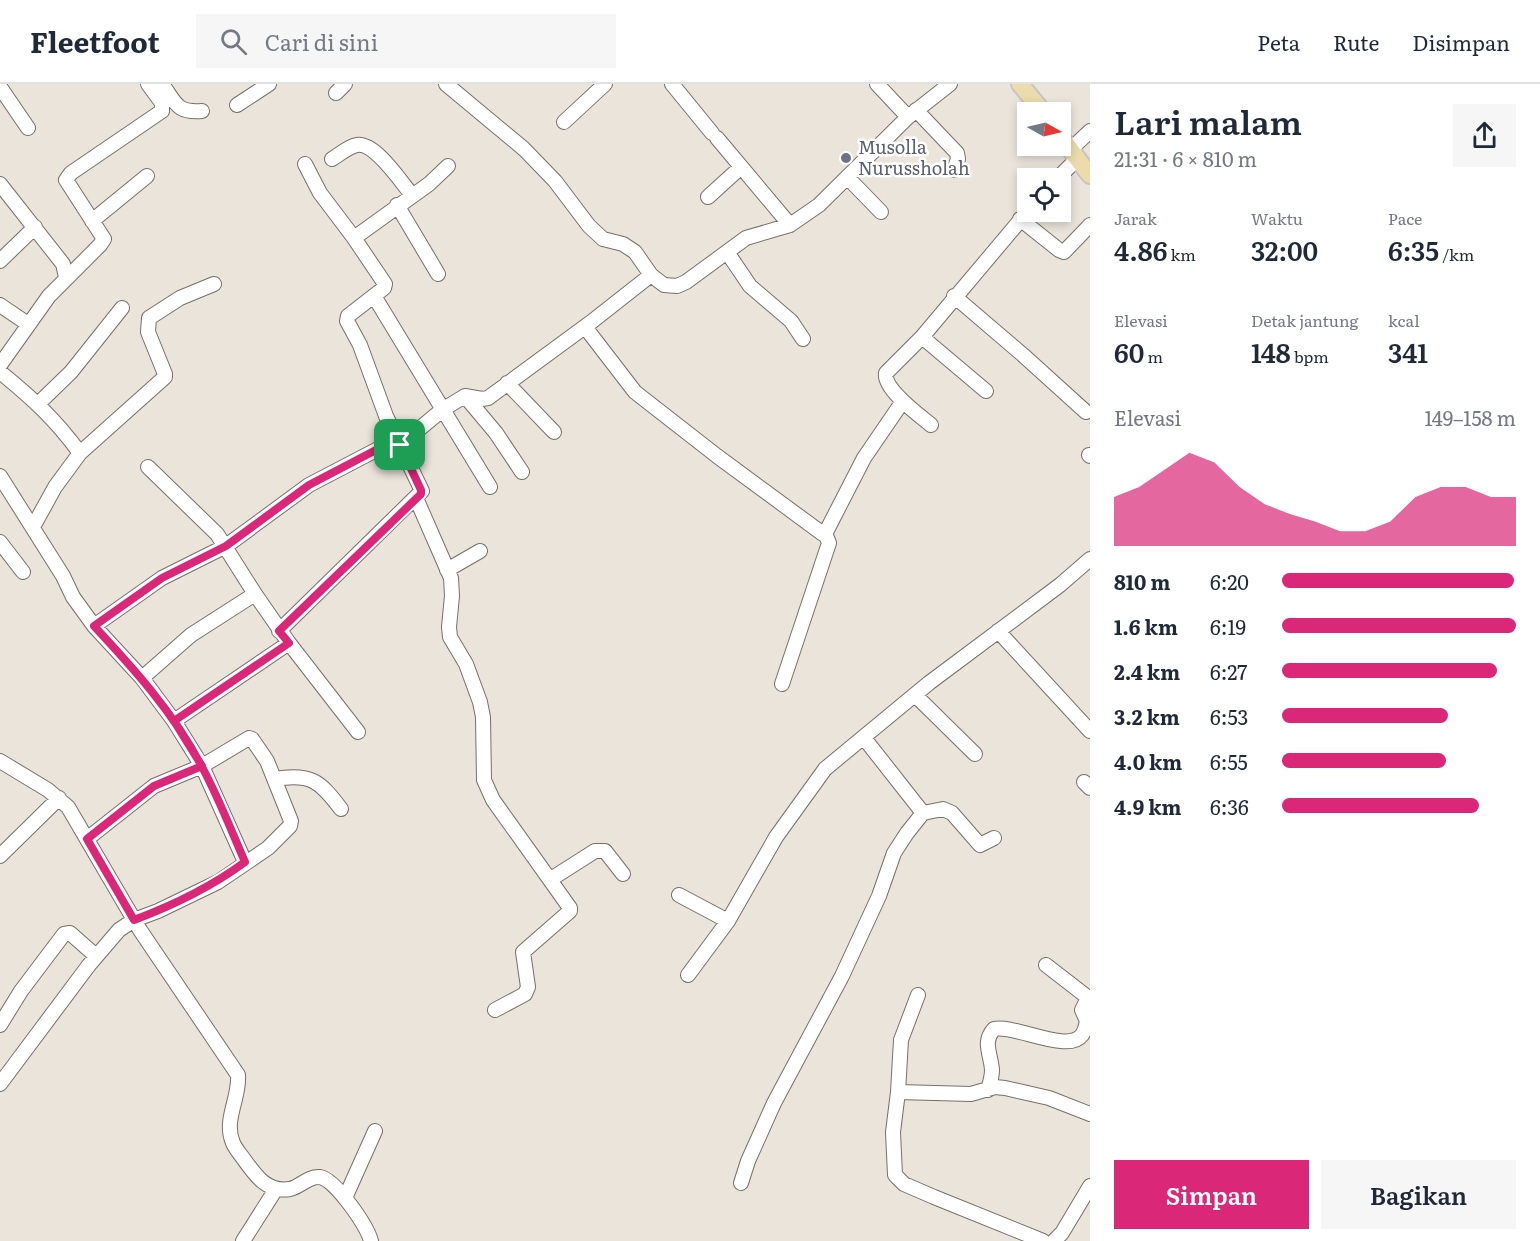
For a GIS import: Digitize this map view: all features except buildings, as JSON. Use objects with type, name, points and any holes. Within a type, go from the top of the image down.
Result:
[{"type":"main road","points":[[1020,84],[1035,102]]},
{"type":"main road","points":[[1071,150],[1090,175]]},
{"type":"street","points":[[0,365],[49,296],[104,239],[66,180],[71,173],[162,111],[162,103],[148,84]]},
{"type":"street","points":[[162,84],[182,110],[202,111]]},
{"type":"street","points":[[237,105],[269,84]]},
{"type":"street","points":[[446,84],[524,149],[555,181],[589,226],[603,239],[623,244],[635,252],[651,275],[664,285],[677,286],[747,238],[790,225],[819,205],[912,114],[950,84]]},
{"type":"street","points":[[672,84],[790,225]]},
{"type":"street","points":[[877,84],[957,153],[958,159],[954,170]]},
{"type":"street","points":[[0,87],[28,128]]},
{"type":"street","points":[[564,122],[595,87]]},
{"type":"street","points":[[1065,168],[1090,131]]},
{"type":"street","points":[[332,159],[356,145],[366,146],[377,154],[412,195]]},
{"type":"street","points":[[279,631],[421,494],[347,318],[384,288],[385,284],[320,193],[305,164]]},
{"type":"street","points":[[354,238],[429,184],[448,166]]},
{"type":"street","points":[[708,197],[741,167]]},
{"type":"street","points":[[92,221],[147,176]]},
{"type":"street","points":[[846,177],[881,212]]},
{"type":"street","points":[[0,184],[63,264],[66,277]]},
{"type":"street","points":[[397,205],[438,274]]},
{"type":"street","points":[[931,425],[903,402],[886,382],[885,375],[922,337],[1018,222]]},
{"type":"street","points":[[1031,222],[1059,250],[1065,252],[1090,225]]},
{"type":"street","points":[[0,261],[35,227]]},
{"type":"street","points":[[727,252],[750,286],[791,321],[803,339]]},
{"type":"street","points":[[94,626],[162,578],[226,546],[309,485],[398,442],[465,396],[488,398],[651,275]]},
{"type":"street","points":[[33,527],[55,487],[80,453],[165,377],[148,332],[149,318],[180,298],[214,284]]},
{"type":"street","points":[[374,296],[490,488]]},
{"type":"street","points":[[954,296],[1086,412]]},
{"type":"street","points":[[0,305],[28,324]]},
{"type":"street","points":[[39,403],[71,372],[122,308]]},
{"type":"street","points":[[585,327],[635,392],[717,456],[825,533]]},
{"type":"street","points":[[922,337],[986,391]]},
{"type":"street","points":[[0,372],[39,403],[63,429],[80,453]]},
{"type":"street","points":[[507,383],[554,432]]},
{"type":"street","points":[[465,396],[496,433],[522,472]]},
{"type":"street","points":[[783,684],[829,543],[825,533],[864,458],[903,402]]},
{"type":"street","points":[[148,467],[217,534],[279,631],[358,732]]},
{"type":"street","points":[[0,476],[63,576],[73,597],[94,626],[142,678],[174,721],[202,766],[245,862]]},
{"type":"street","points":[[416,498],[451,578],[452,596],[448,627],[450,637],[466,664],[480,702],[483,717],[484,780],[493,800],[569,904],[570,911],[523,952],[528,978],[525,994],[495,1010]]},
{"type":"street","points":[[0,542],[23,572]]},
{"type":"street","points":[[447,570],[480,551]]},
{"type":"street","points":[[688,975],[728,921],[776,837],[825,769],[915,695],[1060,585],[1090,559]]},
{"type":"street","points":[[142,678],[191,635],[255,594]]},
{"type":"street","points":[[998,631],[1090,731]]},
{"type":"street","points":[[174,721],[289,643]]},
{"type":"street","points":[[915,695],[975,754]]},
{"type":"street","points":[[3,1073],[119,930],[134,920],[218,882],[268,848],[290,826],[288,813],[267,761],[249,738],[202,766],[154,786],[87,839]]},
{"type":"street","points":[[864,738],[924,813]]},
{"type":"street","points":[[0,761],[59,798],[68,807],[134,920],[238,1075],[238,1088],[230,1117],[230,1130],[233,1144],[256,1177],[265,1185],[276,1189],[291,1189],[312,1178],[320,1177],[327,1180],[345,1198],[371,1241]]},
{"type":"street","points":[[275,779],[294,776],[322,785],[341,809]]},
{"type":"street","points":[[0,856],[59,798]]},
{"type":"street","points":[[741,1184],[748,1161],[774,1103],[843,976],[879,896],[894,853],[907,833],[924,813],[943,809],[948,810],[980,845],[994,838]]},
{"type":"street","points":[[551,879],[595,851],[601,850],[605,851],[623,874]]},
{"type":"street","points":[[679,895],[728,921]]},
{"type":"street","points":[[0,1025],[21,991],[64,934],[70,933],[96,956]]},
{"type":"street","points":[[988,1089],[992,1071],[987,1044],[988,1035],[994,1029],[1010,1028],[1038,1038],[1070,1041],[1082,1035],[1089,1022],[1082,1010],[1087,1000],[1086,996],[1046,965]]},
{"type":"street","points":[[918,995],[901,1040],[893,1132],[895,1175],[899,1180],[934,1197],[1043,1241]]},
{"type":"street","points":[[898,1092],[971,1094],[988,1089],[1005,1088],[1049,1098],[1090,1114]]},
{"type":"street","points":[[345,1198],[375,1131]]},
{"type":"street","points":[[1054,1241],[1062,1233],[1090,1186]]},
{"type":"street","points":[[243,1241],[276,1189]]},
{"type":"place","name":"Musolla Nurussholah","points":[[846,158]]},
{"type":"route","points":[[400,445],[397,439],[309,485],[226,546],[162,578],[94,626],[142,678],[174,721],[202,766],[245,862],[218,882],[134,920],[87,839],[154,786],[202,766],[188,743],[174,721],[289,643],[279,631],[421,494],[422,491],[400,445]]}]
